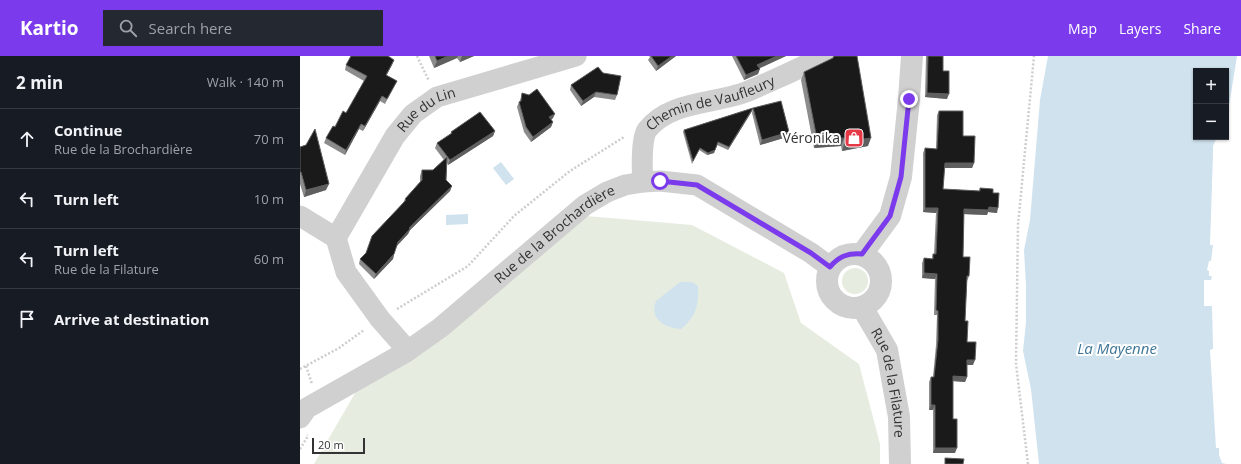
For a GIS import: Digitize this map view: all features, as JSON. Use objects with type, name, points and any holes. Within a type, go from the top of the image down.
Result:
[{"type":"street","name":"Rue du Lin","points":[[336,238],[395,136],[413,114],[437,97],[576,56]]},
{"type":"street","name":"Chemin de Vaufleury","points":[[643,182],[642,154],[646,132],[655,122],[675,110],[701,102],[744,93],[824,56]]},
{"type":"street","points":[[862,254],[890,216],[901,177],[912,56]]},
{"type":"street","name":"Rue de la Brochardière","points":[[302,425],[307,408],[406,352],[440,328],[585,205],[607,192],[625,185],[660,181],[697,185],[811,253],[830,267]]},
{"type":"street","points":[[300,216],[336,238],[346,272],[380,319],[402,344],[406,352]]},
{"type":"street","points":[[853,253],[862,254],[875,263],[879,269],[881,285],[879,292],[875,299],[862,307],[852,308],[843,306],[830,294],[827,285],[827,275],[830,267],[836,260],[844,255],[853,253]]},
{"type":"street","name":"Rue de la Filature","points":[[862,307],[887,350],[899,417],[900,464]]},
{"type":"path","points":[[417,56],[437,97]]},
{"type":"path","points":[[1028,464],[1016,356],[1018,225],[1034,56]]},
{"type":"path","points":[[300,369],[339,348],[380,319],[468,266],[514,216],[570,171],[621,138],[651,127]]},
{"type":"path","points":[[306,366],[313,385],[308,388]]},
{"type":"path","points":[[300,449],[308,436],[302,425]]},
{"type":"shaded area","points":[[586,216],[692,225],[784,273],[801,323],[859,364],[880,444],[880,464],[314,464],[358,388]]},
{"type":"shaded area","points":[[855,268],[864,272],[868,281],[864,290],[855,294],[846,290],[842,281],[846,272]]},
{"type":"water","name":"La Mayenne","points":[[1048,56],[1237,56],[1229,106],[1229,68],[1193,68],[1193,140],[1216,140],[1213,146],[1210,245],[1213,245],[1211,261],[1209,261],[1207,270],[1209,271],[1209,276],[1212,276],[1211,280],[1204,280],[1204,306],[1212,306],[1213,349],[1210,350],[1216,448],[1219,448],[1219,455],[1222,463],[1226,464],[1039,464],[1031,389],[1023,351],[1026,322],[1024,250],[1030,220],[1040,100]]},
{"type":"water","points":[[501,162],[514,179],[506,185],[493,168]]},
{"type":"water","points":[[468,214],[468,224],[446,225],[446,215]]},
{"type":"water","points":[[680,282],[692,282],[698,286],[696,310],[690,320],[681,329],[669,327],[660,321],[657,318],[654,307],[656,301]]},
{"type":"building","points":[[351,56],[388,56],[394,60],[386,75],[397,81],[387,99],[382,96],[365,126],[361,124],[346,150],[326,138],[333,126],[335,127],[343,111],[346,113],[367,76],[346,65]]},
{"type":"building","points":[[435,56],[448,56],[437,61]]},
{"type":"building","points":[[651,56],[672,56],[658,66]]},
{"type":"building","points":[[736,56],[777,56],[757,65],[760,69],[746,75]]},
{"type":"building","points":[[834,56],[857,56],[871,138],[845,142],[844,138],[817,139],[804,72],[833,58]]},
{"type":"building","points":[[928,56],[943,56],[943,71],[949,71],[949,94],[927,93]]},
{"type":"building","points":[[598,67],[603,73],[621,76],[617,95],[596,92],[583,101],[571,85]]},
{"type":"building","points":[[537,89],[555,114],[549,117],[553,122],[533,137],[526,127],[519,102],[521,101],[522,93],[529,95]]},
{"type":"building","points":[[781,101],[789,132],[762,140],[753,108]]},
{"type":"building","points":[[753,108],[729,147],[718,142],[715,150],[708,153],[700,148],[693,161],[684,130]]},
{"type":"building","points":[[939,111],[963,111],[963,136],[975,136],[974,163],[945,163],[943,189],[980,191],[980,188],[993,189],[993,193],[999,193],[998,208],[989,207],[988,210],[964,209],[963,257],[970,257],[969,276],[967,276],[965,321],[968,321],[967,342],[976,342],[975,360],[967,360],[967,377],[953,376],[953,419],[957,419],[957,448],[935,448],[935,405],[931,405],[931,377],[934,377],[938,340],[938,311],[936,310],[937,274],[924,273],[924,258],[933,259],[933,254],[936,254],[938,208],[925,208],[925,148],[937,149]]},
{"type":"building","points":[[480,112],[495,131],[450,160],[437,143]]},
{"type":"building","points":[[315,129],[329,184],[306,190],[300,172],[300,147],[306,145]]},
{"type":"building","points":[[447,157],[446,180],[452,186],[409,228],[410,229],[398,242],[394,254],[376,274],[360,259],[366,253],[372,236],[406,200],[405,199],[422,180],[422,170],[433,170]]},
{"type":"building","points":[[945,458],[964,459],[963,464],[945,464]]},
{"type":"place","name":"Véronika","points":[[854,138]]},
{"type":"route","points":[[660,181],[697,185],[811,253],[830,267],[836,260],[844,255],[853,253],[862,254],[890,216],[901,177],[909,99]]}]
